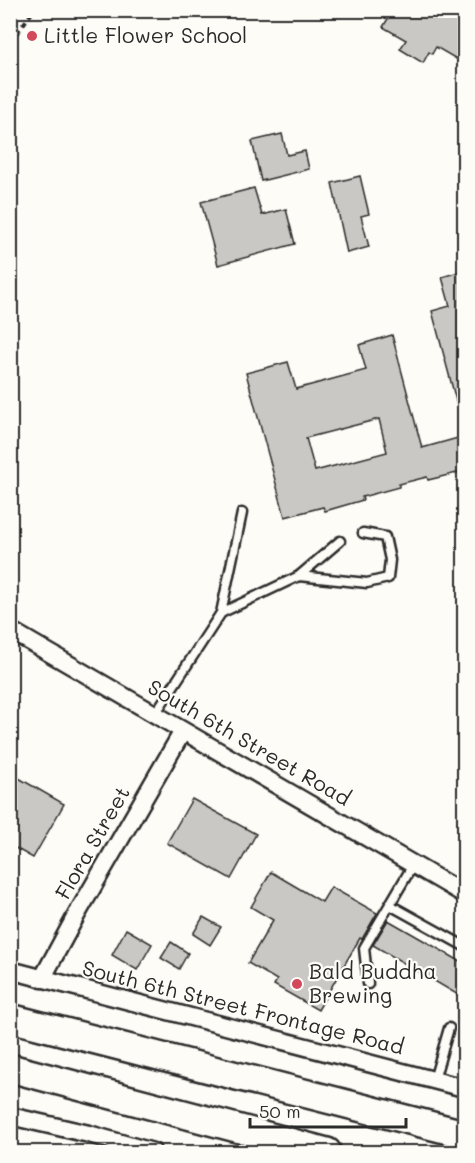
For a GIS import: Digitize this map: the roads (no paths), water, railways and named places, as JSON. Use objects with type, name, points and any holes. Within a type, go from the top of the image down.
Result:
[{"type":"main road","points":[[10,1018],[465,1134]]},
{"type":"main road","points":[[10,1068],[327,1152]]},
{"type":"street","name":"South 6th Street Road","points":[[10,630],[465,894]]},
{"type":"street","name":"Flora Street","points":[[42,979],[183,731]]},
{"type":"street","name":"South 6th Street Frontage Road","points":[[10,970],[465,1088]]},
{"type":"street","points":[[10,1116],[89,1134],[153,1152]]},
{"type":"lane","points":[[155,714],[221,613],[242,513]]},
{"type":"lane","points":[[299,576],[367,583],[388,578],[390,560],[385,537],[363,533]]},
{"type":"lane","points":[[221,613],[299,576],[340,541]]},
{"type":"lane","points":[[368,984],[364,948],[413,865]]},
{"type":"lane","points":[[390,905],[465,946]]},
{"type":"lane","points":[[434,1080],[448,1028]]},
{"type":"place","name":"Little Flower School","points":[[32,36]]},
{"type":"place","name":"Bald Buddha Brewing","points":[[297,984]]}]
